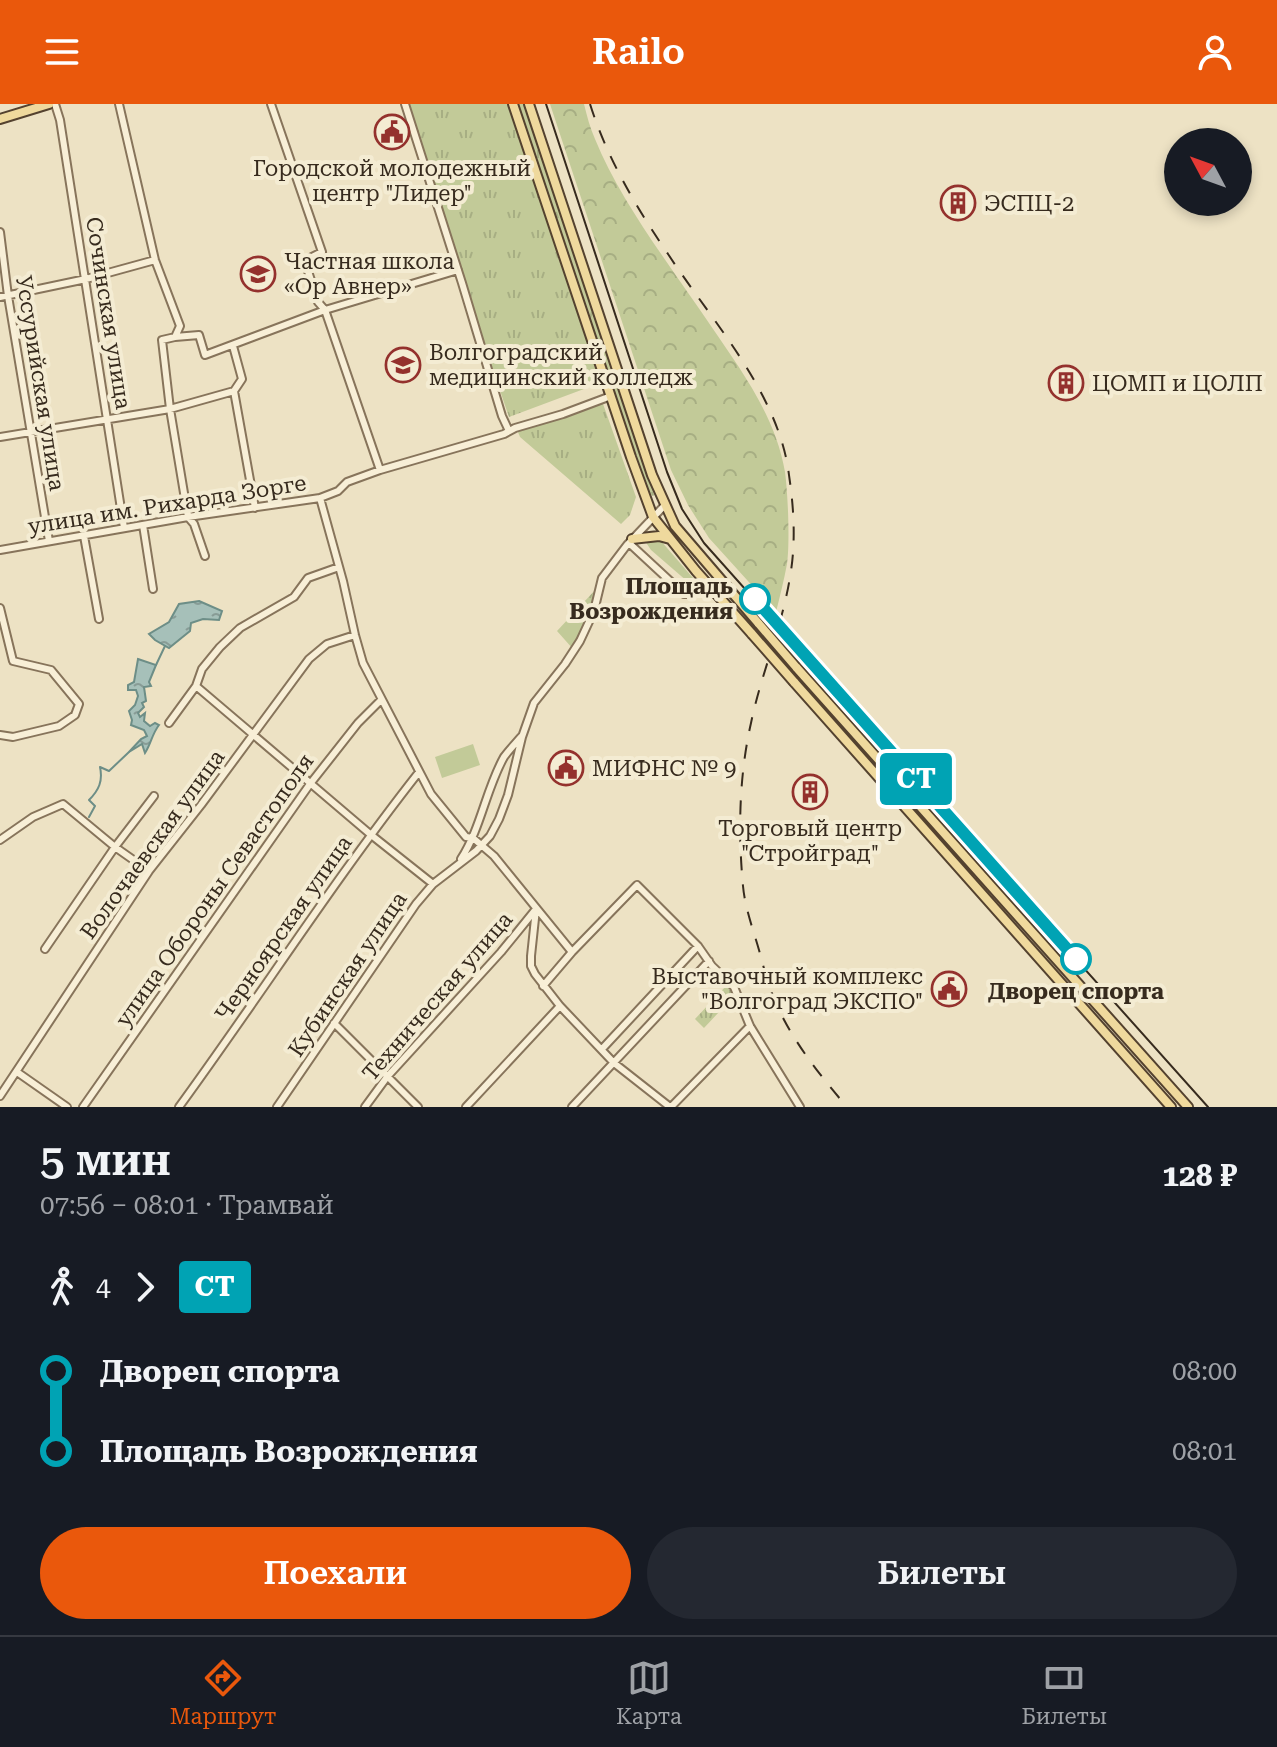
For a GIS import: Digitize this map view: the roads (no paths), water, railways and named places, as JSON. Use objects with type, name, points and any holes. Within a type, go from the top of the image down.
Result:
[{"type":"main road","points":[[0,119],[52,104]]},
{"type":"main road","points":[[513,104],[653,517],[794,682],[1171,1107]]},
{"type":"main road","points":[[529,104],[652,475],[675,526],[796,667],[1188,1107]]},
{"type":"main road","points":[[631,541],[651,536],[670,539]]},
{"type":"main road","points":[[1080,1004],[1090,996]]},
{"type":"street","name":"Сочинская улица","points":[[52,104],[60,120],[124,528]]},
{"type":"street","points":[[119,104],[155,260],[180,326],[175,337]]},
{"type":"street","points":[[271,104],[322,252],[308,259],[306,265],[318,302],[325,310],[380,470]]},
{"type":"street","points":[[405,104],[509,431]]},
{"type":"street","name":"Уссурийская улица","points":[[0,232],[4,296],[49,541]]},
{"type":"street","points":[[4,296],[86,279],[155,260]]},
{"type":"street","points":[[205,556],[194,524],[188,517],[162,340],[199,335],[205,355],[325,310],[458,270]]},
{"type":"street","points":[[0,437],[170,409],[234,391],[242,379],[233,346]]},
{"type":"street","points":[[234,391],[255,508]]},
{"type":"street","name":"улица им. Рихарда Зорге","points":[[0,550],[188,517],[320,498],[338,491],[347,482],[380,470],[611,396]]},
{"type":"street","points":[[320,498],[363,663],[431,794],[466,837],[473,838],[494,856],[572,952]]},
{"type":"street","name":"Кубинская улица","points":[[277,1107],[416,904],[433,884],[490,836],[511,784],[534,703],[565,664],[584,633],[594,611],[602,578],[665,505]]},
{"type":"street","points":[[143,525],[153,589]]},
{"type":"street","points":[[84,536],[99,619]]},
{"type":"street","points":[[631,541],[684,594],[712,588]]},
{"type":"street","points":[[169,723],[196,686],[202,669],[240,628],[294,597],[308,578],[339,567]]},
{"type":"street","points":[[0,608],[13,661],[51,670],[79,704],[75,715],[59,726],[13,737],[0,735]]},
{"type":"street","name":"Волочаевская улица","points":[[0,1096],[149,871],[309,659],[327,644],[355,635]]},
{"type":"street","points":[[196,686],[433,884]]},
{"type":"street","name":"улица Обороны Севастополя","points":[[83,1107],[310,784],[358,723],[381,700]]},
{"type":"street","name":"Кубинская улица","points":[[454,868],[473,838],[499,768],[507,753],[522,737]]},
{"type":"street","name":"Черноярская улица","points":[[179,1107],[370,834],[419,772]]},
{"type":"street","points":[[45,949],[154,796]]},
{"type":"street","points":[[0,840],[33,817],[63,804],[149,871]]},
{"type":"street","points":[[543,986],[637,885],[734,987],[750,1026],[800,1107]]},
{"type":"street","points":[[536,909],[531,966],[543,986],[614,1063],[670,1107],[750,1026]]},
{"type":"street","name":"Техническая улица","points":[[365,1107],[387,1077],[536,909]]},
{"type":"street","points":[[602,1049],[698,946]]},
{"type":"street","points":[[572,1107],[709,961]]},
{"type":"street","points":[[466,1107],[560,1006]]},
{"type":"street","points":[[334,1023],[418,1107]]},
{"type":"street","points":[[17,1072],[67,1107]]},
{"type":"water","points":[[199,601],[222,611],[219,620],[203,619],[191,623],[190,631],[169,648],[149,634],[169,622],[179,604]]},
{"type":"water","points":[[138,659],[156,665],[149,682],[151,686],[144,687],[144,707],[138,713],[140,717],[145,713],[144,721],[150,726],[155,723],[159,725],[145,753],[142,744],[129,752],[147,736],[144,730],[131,725],[129,711],[138,696],[136,690],[128,690],[128,685],[134,682]]},
{"type":"waterway","points":[[156,665],[165,646]]},
{"type":"waterway","points":[[89,817],[95,806],[89,800],[99,785],[100,767],[109,771],[129,752]]},
{"type":"tram line","points":[[546,104],[667,472],[682,509],[704,543],[1208,1107]]},
{"type":"tram line","name":"СТ","points":[[755,599],[1076,959]]},
{"type":"railway","points":[[590,104],[605,144],[634,200],[741,358],[758,386],[783,445],[792,500],[793,552],[786,596],[755,705],[744,763],[740,845],[743,886],[768,981],[785,1022],[847,1107]]},
{"type":"place","name":"Городской молодежный центр \"Лидер\"","points":[[392,132]]},
{"type":"place","name":"ЭСПЦ-2","points":[[958,203]]},
{"type":"place","name":"Частная школа «Ор Авнер»","points":[[258,274]]},
{"type":"place","name":"Волгоградский медицинский колледж","points":[[403,365]]},
{"type":"place","name":"ЦОМП и ЦОЛП","points":[[1066,383]]},
{"type":"place","name":"Площадь Возрождения","points":[[755,599]]},
{"type":"place","name":"МИФНС № 9","points":[[566,768]]},
{"type":"place","name":"Торговый центр \"Стройград\"","points":[[810,792]]},
{"type":"place","name":"Дворец спорта","points":[[1076,959]]},
{"type":"place","name":"Выставочный комплекс \"Волгоград ЭКСПО\"","points":[[949,989]]}]
